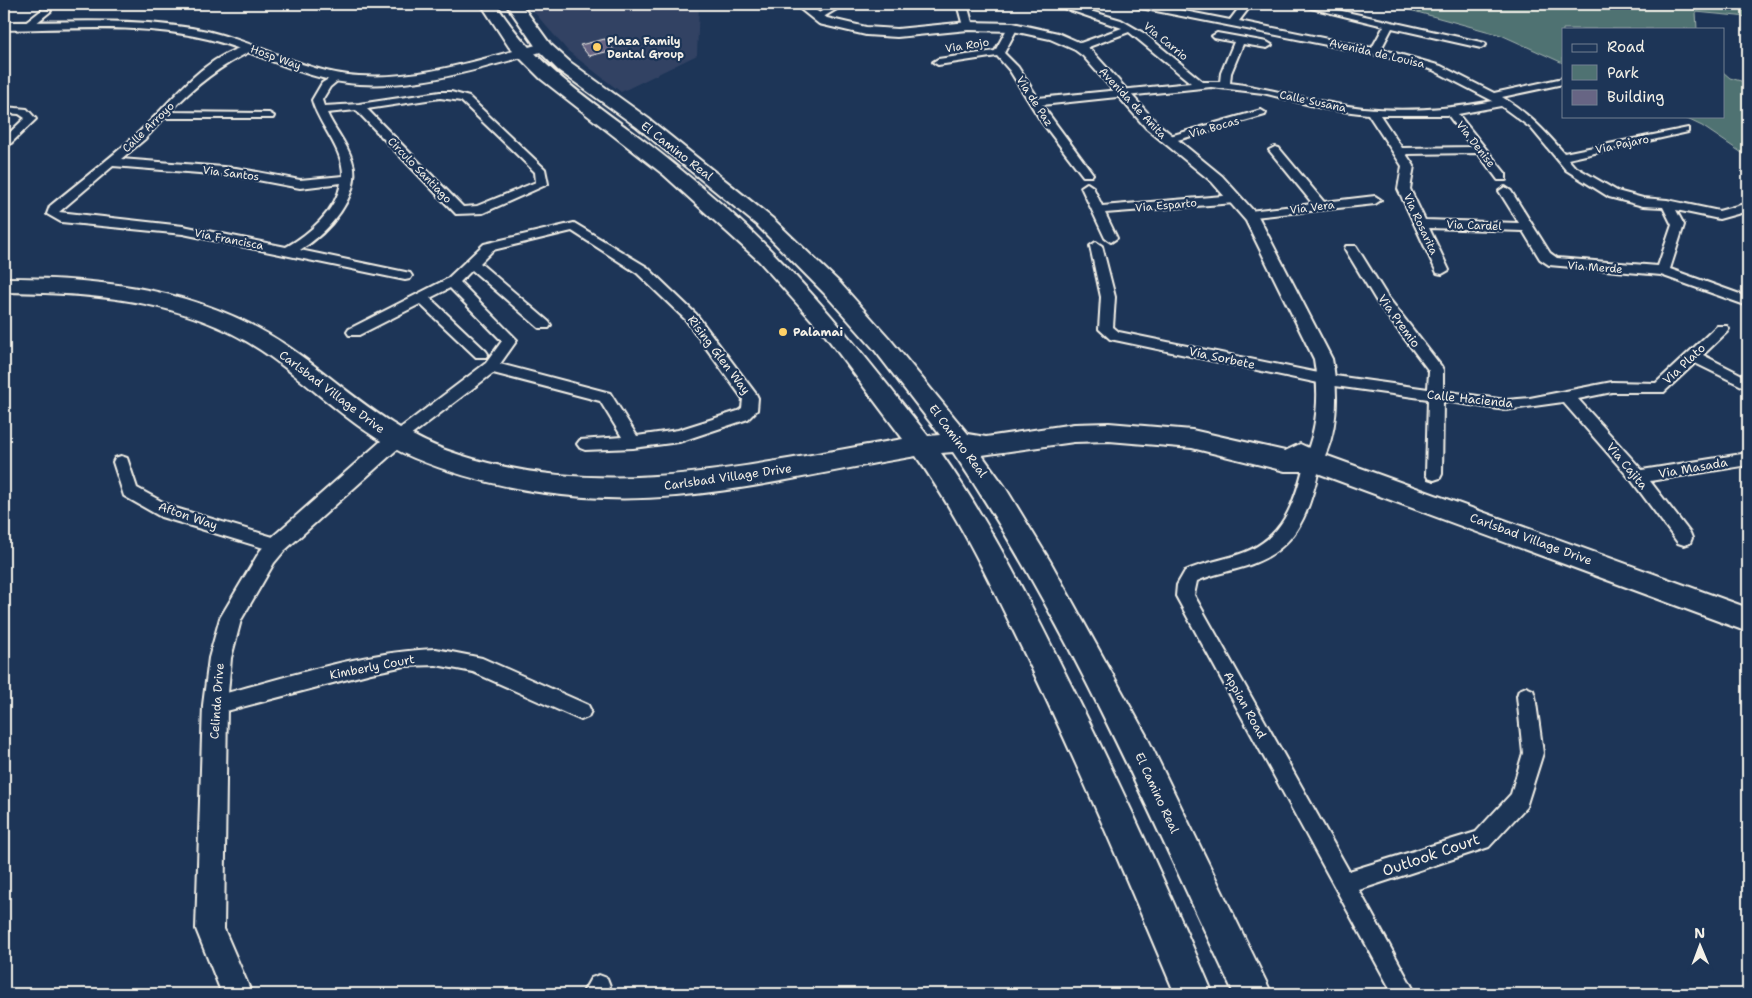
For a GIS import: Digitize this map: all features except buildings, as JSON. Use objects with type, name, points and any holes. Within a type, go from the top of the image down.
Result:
[{"type":"main road","name":"El Camino Real","points":[[489,4],[503,29],[542,73],[621,132],[735,227],[808,300],[849,349],[941,474],[1035,644],[1091,760],[1194,994]]},
{"type":"main road","name":"El Camino Real","points":[[513,4],[544,46],[564,66],[642,124],[759,217],[832,288],[864,322],[960,442],[996,494],[1040,569],[1130,738],[1253,994]]},
{"type":"main road","name":"Carlsbad Village Drive","points":[[4,285],[59,286],[106,290],[165,301],[204,313],[250,334],[272,347],[375,428],[396,440],[449,461],[497,474],[580,486],[615,488],[678,486],[921,446],[960,442],[986,446],[1074,433],[1109,432],[1192,439],[1285,461],[1313,461],[1748,620]]},
{"type":"street","name":"Avenida de Anita","points":[[800,4],[817,17],[846,27],[897,33],[968,26],[1013,27],[1054,36],[1079,47],[1167,140],[1217,179],[1253,219],[1323,360],[1328,380],[1320,449],[1313,461]]},
{"type":"street","points":[[817,17],[840,4]]},
{"type":"street","points":[[962,4],[968,26]]},
{"type":"street","name":"Via Carrio","points":[[1057,4],[1118,22],[1130,28],[1199,84]]},
{"type":"street","name":"Avenida de Louisa","points":[[1136,4],[1375,51],[1437,68],[1503,102],[1529,122],[1570,168],[1613,194],[1643,202],[1667,204]]},
{"type":"street","points":[[1233,23],[1247,4]]},
{"type":"street","points":[[1308,6],[1481,45]]},
{"type":"street","points":[[27,26],[46,11]]},
{"type":"street","points":[[1375,51],[1389,25]]},
{"type":"street","name":"Hosp Way","points":[[4,26],[109,27],[184,31],[220,38],[337,77],[382,80],[424,77],[544,46]]},
{"type":"street","points":[[1000,53],[1013,27]]},
{"type":"street","points":[[1079,47],[1130,28]]},
{"type":"street","points":[[1216,36],[1268,45]]},
{"type":"street","points":[[1225,85],[1226,73],[1240,40]]},
{"type":"street","name":"Calle Arroyo","points":[[53,214],[54,209],[141,137],[188,86],[222,61],[249,48]]},
{"type":"street","name":"Via Rojo","points":[[938,62],[1000,53]]},
{"type":"street","name":"Via de Paz","points":[[1000,53],[1014,69],[1047,121],[1087,174]]},
{"type":"street","points":[[289,251],[297,247],[333,213],[349,187],[348,162],[319,110],[317,100],[326,85],[337,77]]},
{"type":"street","points":[[1493,96],[1562,81]]},
{"type":"street","name":"Calle Susana","points":[[1035,102],[1199,84],[1263,90],[1326,106],[1372,111],[1410,113],[1451,112],[1503,102]]},
{"type":"street","name":"Circulo Santiago","points":[[440,95],[465,98],[541,171],[542,184],[479,210],[460,211],[359,107],[440,95]]},
{"type":"street","points":[[319,110],[359,107]]},
{"type":"street","points":[[4,110],[23,110],[32,119],[4,144]]},
{"type":"street","points":[[1372,111],[1398,152],[1480,150]]},
{"type":"street","name":"Via Denise","points":[[1451,112],[1502,177]]},
{"type":"street","name":"Via Bocas","points":[[1167,140],[1261,113]]},
{"type":"street","points":[[162,115],[269,116]]},
{"type":"street","name":"Via Pajaro","points":[[1561,157],[1684,130]]},
{"type":"street","points":[[1275,150],[1321,206]]},
{"type":"street","name":"Via Rosarita","points":[[1398,152],[1408,166],[1404,188],[1442,270]]},
{"type":"street","name":"Via Santos","points":[[111,162],[236,172],[300,184],[349,179]]},
{"type":"street","points":[[1088,187],[1111,238]]},
{"type":"street","name":"Via Merde","points":[[1505,192],[1545,256],[1559,264],[1662,271],[1748,302]]},
{"type":"street","name":"Via Esparto","points":[[1098,210],[1235,199]]},
{"type":"street","name":"Via Vera","points":[[1249,215],[1375,200]]},
{"type":"street","points":[[1667,204],[1719,215],[1748,208]]},
{"type":"street","points":[[1662,271],[1678,225],[1667,204]]},
{"type":"street","name":"Via Francisca","points":[[53,214],[61,218],[183,230],[405,276]]},
{"type":"street","name":"Via Cardel","points":[[1422,224],[1526,227]]},
{"type":"street","name":"Rising Glen Way","points":[[354,332],[452,282],[489,247],[574,227],[642,270],[691,317],[751,398],[749,410],[743,415],[679,436],[633,442],[585,444]]},
{"type":"street","points":[[1096,246],[1108,297],[1106,329],[1115,336]]},
{"type":"street","name":"Via Premio","points":[[1351,249],[1382,299],[1436,370],[1435,396]]},
{"type":"street","points":[[472,263],[544,325]]},
{"type":"street","points":[[396,440],[491,367],[510,340],[452,282]]},
{"type":"street","points":[[422,298],[481,354]]},
{"type":"street","name":"Via Plato","points":[[1612,388],[1659,388],[1722,329]]},
{"type":"street","name":"Via Sorbete","points":[[1115,336],[1328,380]]},
{"type":"street","points":[[1693,356],[1748,384]]},
{"type":"street","points":[[491,367],[604,397],[633,442]]},
{"type":"street","name":"Calle Hacienda","points":[[1328,380],[1506,405],[1530,403],[1612,388]]},
{"type":"street","points":[[1434,474],[1435,396]]},
{"type":"street","name":"Via Cajita","points":[[1567,396],[1638,477],[1684,538]]},
{"type":"street","name":"Celinda Drive","points":[[238,994],[234,990],[210,929],[215,705],[220,658],[232,618],[267,557],[277,545],[396,440]]},
{"type":"street","name":"Via Masada","points":[[1638,477],[1748,459]]},
{"type":"street","name":"Appian Road","points":[[1313,461],[1298,515],[1292,527],[1274,547],[1263,554],[1192,576],[1186,585],[1185,596],[1405,994]]},
{"type":"street","name":"Afton Way","points":[[120,462],[130,492],[168,512],[277,545]]},
{"type":"street","name":"Kimberly Court","points":[[215,705],[371,665],[405,658],[436,657],[475,664],[581,711]]},
{"type":"street","name":"Outlook Court","points":[[1343,884],[1482,840],[1519,800],[1533,753],[1526,696]]},
{"type":"shaded area","points":[[527,4],[699,4],[697,55],[621,92],[568,51]]},
{"type":"green space","points":[[1388,4],[1748,4],[1748,17],[1696,12],[1697,28],[1562,28],[1562,63],[1501,35]]},
{"type":"green space","points":[[1724,73],[1730,78],[1748,83],[1748,157],[1702,126],[1685,118],[1724,118]]},
{"type":"place","name":"Plaza Family Dental Group","points":[[597,47]]},
{"type":"place","name":"Palamai","points":[[783,332]]}]
